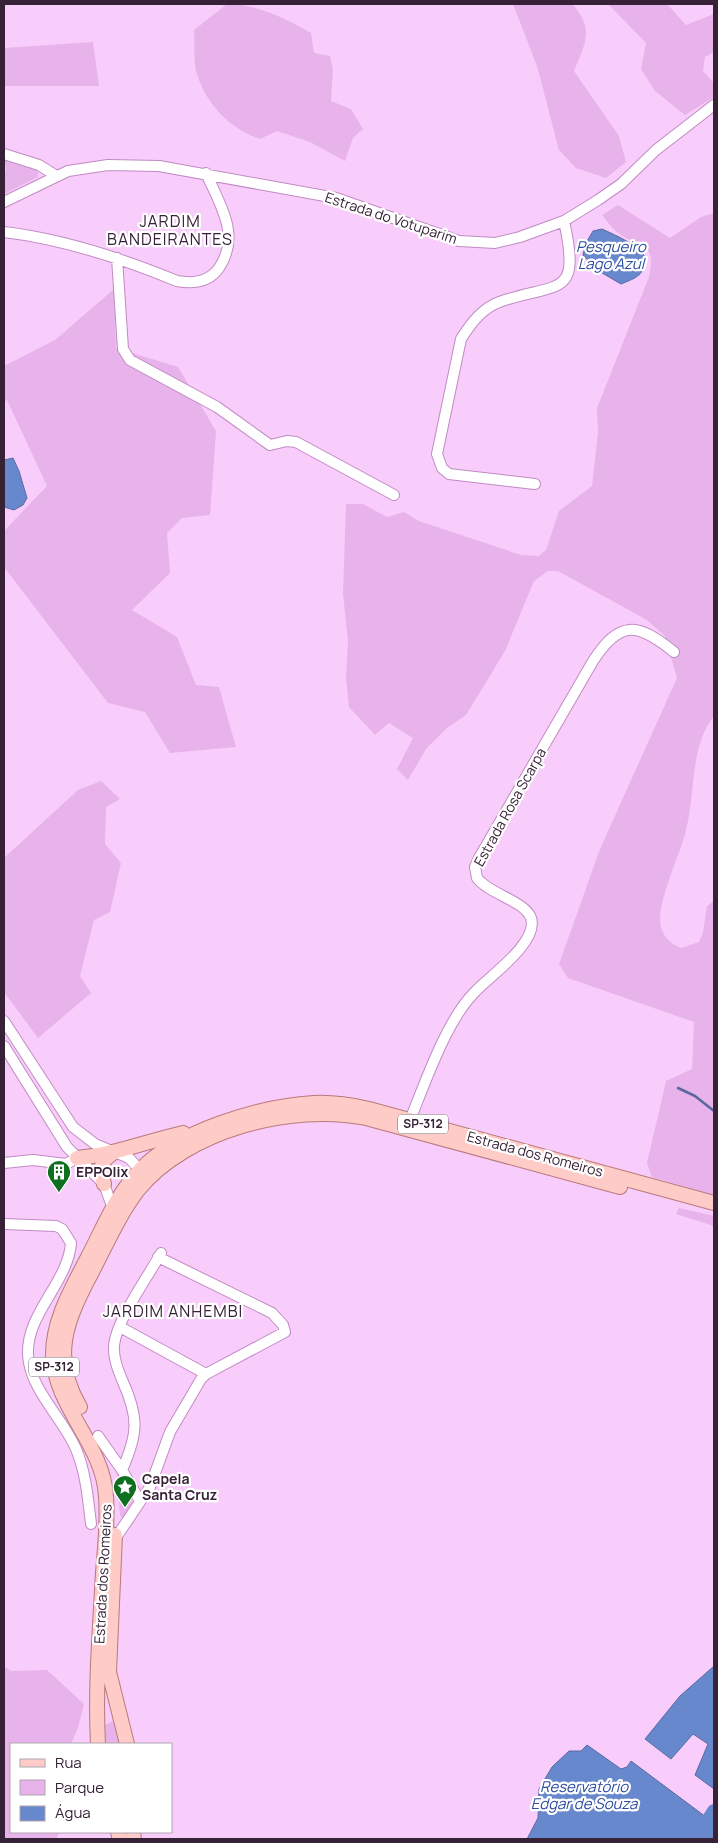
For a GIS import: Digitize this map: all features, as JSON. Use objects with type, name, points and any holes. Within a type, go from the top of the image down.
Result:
[{"type":"main road","name":"Estrada dos Romeiros","points":[[127,1743],[109,1672],[115,1539],[115,1484],[108,1459],[98,1436],[69,1385],[64,1366],[63,1346],[67,1327],[75,1306],[119,1210],[123,1192],[140,1170],[167,1148],[206,1128],[272,1110],[315,1103],[359,1107],[714,1203]]},
{"type":"main road","name":"Estrada dos Romeiros","points":[[98,1743],[107,1509],[106,1486],[95,1451],[60,1388],[54,1367],[54,1346],[57,1324],[66,1302],[119,1210],[162,1166],[201,1141],[274,1119],[302,1114],[325,1113],[366,1118],[714,1212]]},
{"type":"main road","points":[[77,1158],[114,1152],[141,1143],[206,1128]]},
{"type":"main road","points":[[104,1184],[100,1170],[101,1164],[114,1152]]},
{"type":"main road","points":[[98,1722],[111,1715],[122,1719]]},
{"type":"street","name":"Estrada do Votuparim","points":[[4,202],[55,175],[74,169],[121,164],[173,167],[336,198],[436,234],[470,243],[494,243],[564,221],[621,184],[656,150],[714,105]]},
{"type":"street","points":[[4,154],[39,165],[55,175]]},
{"type":"street","points":[[4,232],[50,238],[116,258],[177,281],[193,283],[210,276],[220,266],[229,244],[228,230],[206,173]]},
{"type":"street","points":[[216,195],[220,175]]},
{"type":"street","points":[[534,484],[449,474],[442,468],[436,454],[461,339],[470,324],[501,301],[549,290],[562,283],[569,268],[570,259],[564,221]]},
{"type":"street","points":[[116,258],[123,349],[130,360],[217,407],[270,445],[287,441],[296,442],[394,495]]},
{"type":"street","name":"Estrada Rosa Scarpa","points":[[410,1120],[446,1038],[463,1007],[475,991],[522,947],[531,933],[531,921],[525,909],[492,891],[477,878],[476,867],[484,850],[585,674],[608,640],[615,634],[631,629],[663,643],[674,652]]},
{"type":"street","points":[[4,1021],[73,1127],[95,1144],[129,1158],[140,1170]]},
{"type":"street","points":[[4,1046],[67,1146],[104,1184],[119,1210]]},
{"type":"street","points":[[4,1163],[34,1160],[66,1164],[77,1158]]},
{"type":"street","points":[[4,1224],[56,1226],[62,1229],[71,1242],[67,1263],[32,1328],[28,1355],[36,1380],[76,1449],[84,1475],[91,1524]]},
{"type":"street","points":[[115,1539],[154,1479],[170,1432],[206,1374],[281,1335],[285,1329],[272,1313],[160,1254],[115,1337],[114,1352],[128,1394],[136,1432],[133,1446],[122,1470]]},
{"type":"street","points":[[120,1327],[206,1374]]},
{"type":"street","points":[[98,1436],[122,1470],[140,1501]]},
{"type":"green space","points":[[227,4],[260,9],[291,22],[311,33],[314,53],[330,56],[333,70],[331,101],[351,109],[363,129],[353,138],[345,161],[310,142],[277,131],[260,139],[249,135],[229,122],[213,105],[206,95],[197,74],[194,30]]},
{"type":"green space","points":[[513,4],[572,4],[584,21],[586,36],[582,53],[574,71],[619,136],[626,162],[606,178],[576,168],[559,150],[537,66]]},
{"type":"green space","points":[[608,4],[667,4],[686,25],[714,14],[714,52],[705,57],[703,71],[714,83],[714,97],[685,115],[655,91],[641,69],[646,43]]},
{"type":"green space","points":[[93,42],[99,86],[4,86],[4,48]]},
{"type":"green space","points":[[4,157],[33,167],[38,172],[38,177],[4,194],[4,172],[6,169]]},
{"type":"green space","points":[[618,205],[670,238],[701,217],[714,213],[714,716],[700,742],[686,830],[665,893],[660,917],[662,931],[666,937],[681,948],[699,942],[703,933],[707,906],[714,901],[714,1195],[652,1177],[647,1163],[666,1081],[692,1069],[694,1022],[568,978],[559,964],[600,849],[677,678],[665,636],[647,620],[558,571],[548,571],[534,581],[505,651],[466,715],[447,728],[426,749],[408,780],[397,769],[413,738],[389,723],[375,735],[349,707],[346,677],[348,641],[343,594],[346,504],[363,504],[387,517],[404,512],[419,521],[521,555],[539,556],[546,550],[559,511],[592,486],[598,432],[597,408],[649,277],[651,265],[648,251],[618,233],[602,215]]},
{"type":"green space","points":[[114,289],[116,348],[178,367],[216,431],[210,515],[182,518],[167,533],[170,573],[132,610],[177,637],[196,685],[219,687],[236,747],[170,753],[145,712],[108,703],[4,567],[4,531],[47,486],[7,400],[4,401],[4,366],[55,340]]},
{"type":"green space","points":[[101,781],[120,799],[106,807],[105,844],[121,863],[110,912],[94,920],[80,976],[91,993],[38,1038],[4,992],[4,858],[78,790]]},
{"type":"green space","points":[[679,1208],[714,1216],[714,1226],[676,1214]]},
{"type":"green space","points":[[117,1471],[129,1489],[132,1499],[129,1510],[124,1518],[120,1516]]},
{"type":"green space","points":[[4,1666],[11,1671],[47,1670],[84,1704],[78,1728],[71,1743],[10,1743],[10,1833],[59,1833],[56,1839],[4,1839]]},
{"type":"green space","points":[[113,1721],[117,1724],[122,1743],[104,1743],[105,1725]]},
{"type":"water","name":"Pesqueiro Lago Azul","points":[[602,229],[626,241],[646,258],[643,269],[632,280],[621,284],[597,270],[583,255],[586,243],[593,231]]},
{"type":"water","points":[[13,458],[27,498],[23,505],[14,510],[4,507],[4,460]]},
{"type":"water","points":[[714,1666],[714,1789],[695,1775],[708,1744],[693,1734],[671,1759],[645,1739],[680,1696]]},
{"type":"water","name":"Reservatório Edgar de Souza","points":[[587,1745],[621,1769],[627,1767],[631,1761],[714,1823],[714,1839],[527,1839],[538,1818],[539,1789],[552,1767],[569,1751],[581,1751]]},
{"type":"waterway","points":[[678,1088],[695,1096],[714,1111]]},
{"type":"waterway","points":[[696,1839],[714,1811]]},
{"type":"place","name":"EPPOlix","points":[[59,1193]]},
{"type":"place","name":"Capela Santa Cruz","points":[[125,1508]]},
{"type":"district","name":"JARDIM BANDEIRANTES","points":[[170,230]]},
{"type":"district","name":"JARDIM ANHEMBI","points":[[173,1311]]}]
